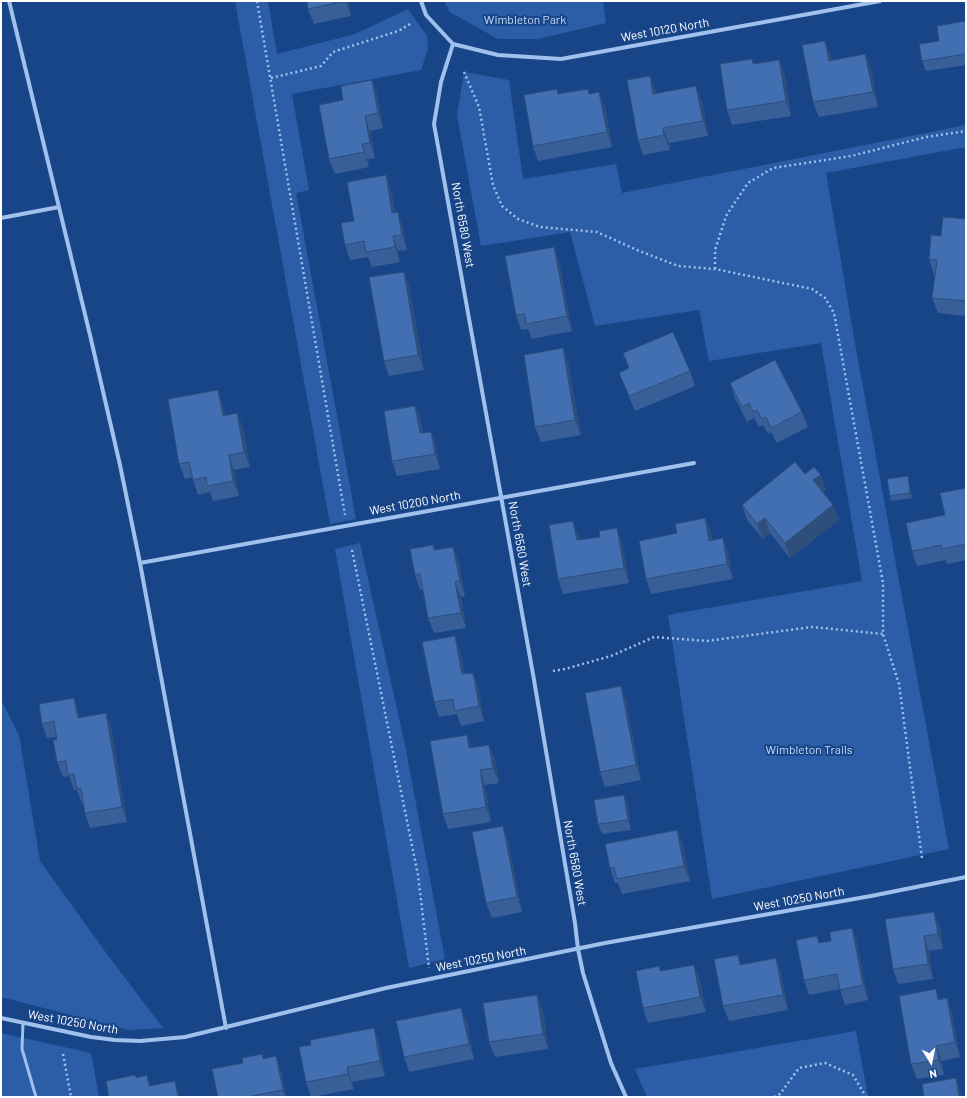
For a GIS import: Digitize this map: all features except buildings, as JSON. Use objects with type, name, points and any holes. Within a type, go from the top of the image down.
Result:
[{"type":"street","points":[[9,1],[106,400],[140,563],[226,1028]]},
{"type":"street","points":[[421,1],[426,14],[453,44]]},
{"type":"street","name":"West 10120 North","points":[[453,44],[498,55],[561,59],[880,1]]},
{"type":"street","name":"North 6580 West","points":[[453,44],[441,82],[434,124],[536,689],[578,949],[583,973],[611,1063],[626,1097]]},
{"type":"street","points":[[1,218],[59,207]]},
{"type":"street","name":"West 10200 North","points":[[140,563],[694,463]]},
{"type":"street","name":"West 10250 North","points":[[1,1018],[91,1037],[140,1041],[185,1038],[342,998],[430,979],[578,949],[871,896],[966,876]]},
{"type":"lane","points":[[23,1023],[22,1049],[36,1097]]},
{"type":"path","points":[[257,1],[345,516]]},
{"type":"path","points":[[271,78],[321,66],[333,52],[398,31],[412,23]]},
{"type":"path","points":[[464,72],[479,106],[493,185],[502,206],[518,218],[540,226],[597,232],[678,266],[714,269],[812,289],[825,298],[834,313],[883,583],[883,634],[899,684],[922,858]]},
{"type":"path","points":[[714,269],[715,250],[726,216],[748,183],[773,168],[851,156],[926,137],[966,131]]},
{"type":"path","points":[[352,550],[418,875],[430,979]]},
{"type":"path","points":[[553,671],[611,656],[654,637],[706,641],[812,627],[883,634]]},
{"type":"path","points":[[63,1054],[71,1097]]},
{"type":"path","points":[[774,1097],[780,1094],[799,1068],[825,1063],[853,1075],[866,1097]]},
{"type":"green space","points":[[235,1],[268,1],[277,54],[355,34],[408,9],[427,36],[428,49],[421,70],[292,94],[309,190],[296,193],[356,519],[330,524]]},
{"type":"green space","name":"Wimbleton Park","points":[[444,1],[603,1],[606,23],[538,39],[498,39],[450,12]]},
{"type":"green space","name":"Wimbleton Trails","points":[[464,72],[509,80],[523,179],[616,164],[622,193],[966,125],[966,147],[826,173],[857,355],[949,849],[712,899],[668,615],[862,581],[821,343],[709,361],[699,310],[595,326],[570,232],[481,246],[457,115]]},
{"type":"green space","points":[[360,543],[405,745],[445,959],[409,968],[335,549]]},
{"type":"green space","points":[[1,700],[19,735],[40,861],[107,954],[163,1028],[129,1030],[1,997]]},
{"type":"green space","points":[[856,1031],[868,1097],[647,1097],[635,1069]]},
{"type":"green space","points":[[1,1033],[91,1053],[99,1097],[1,1097]]}]
